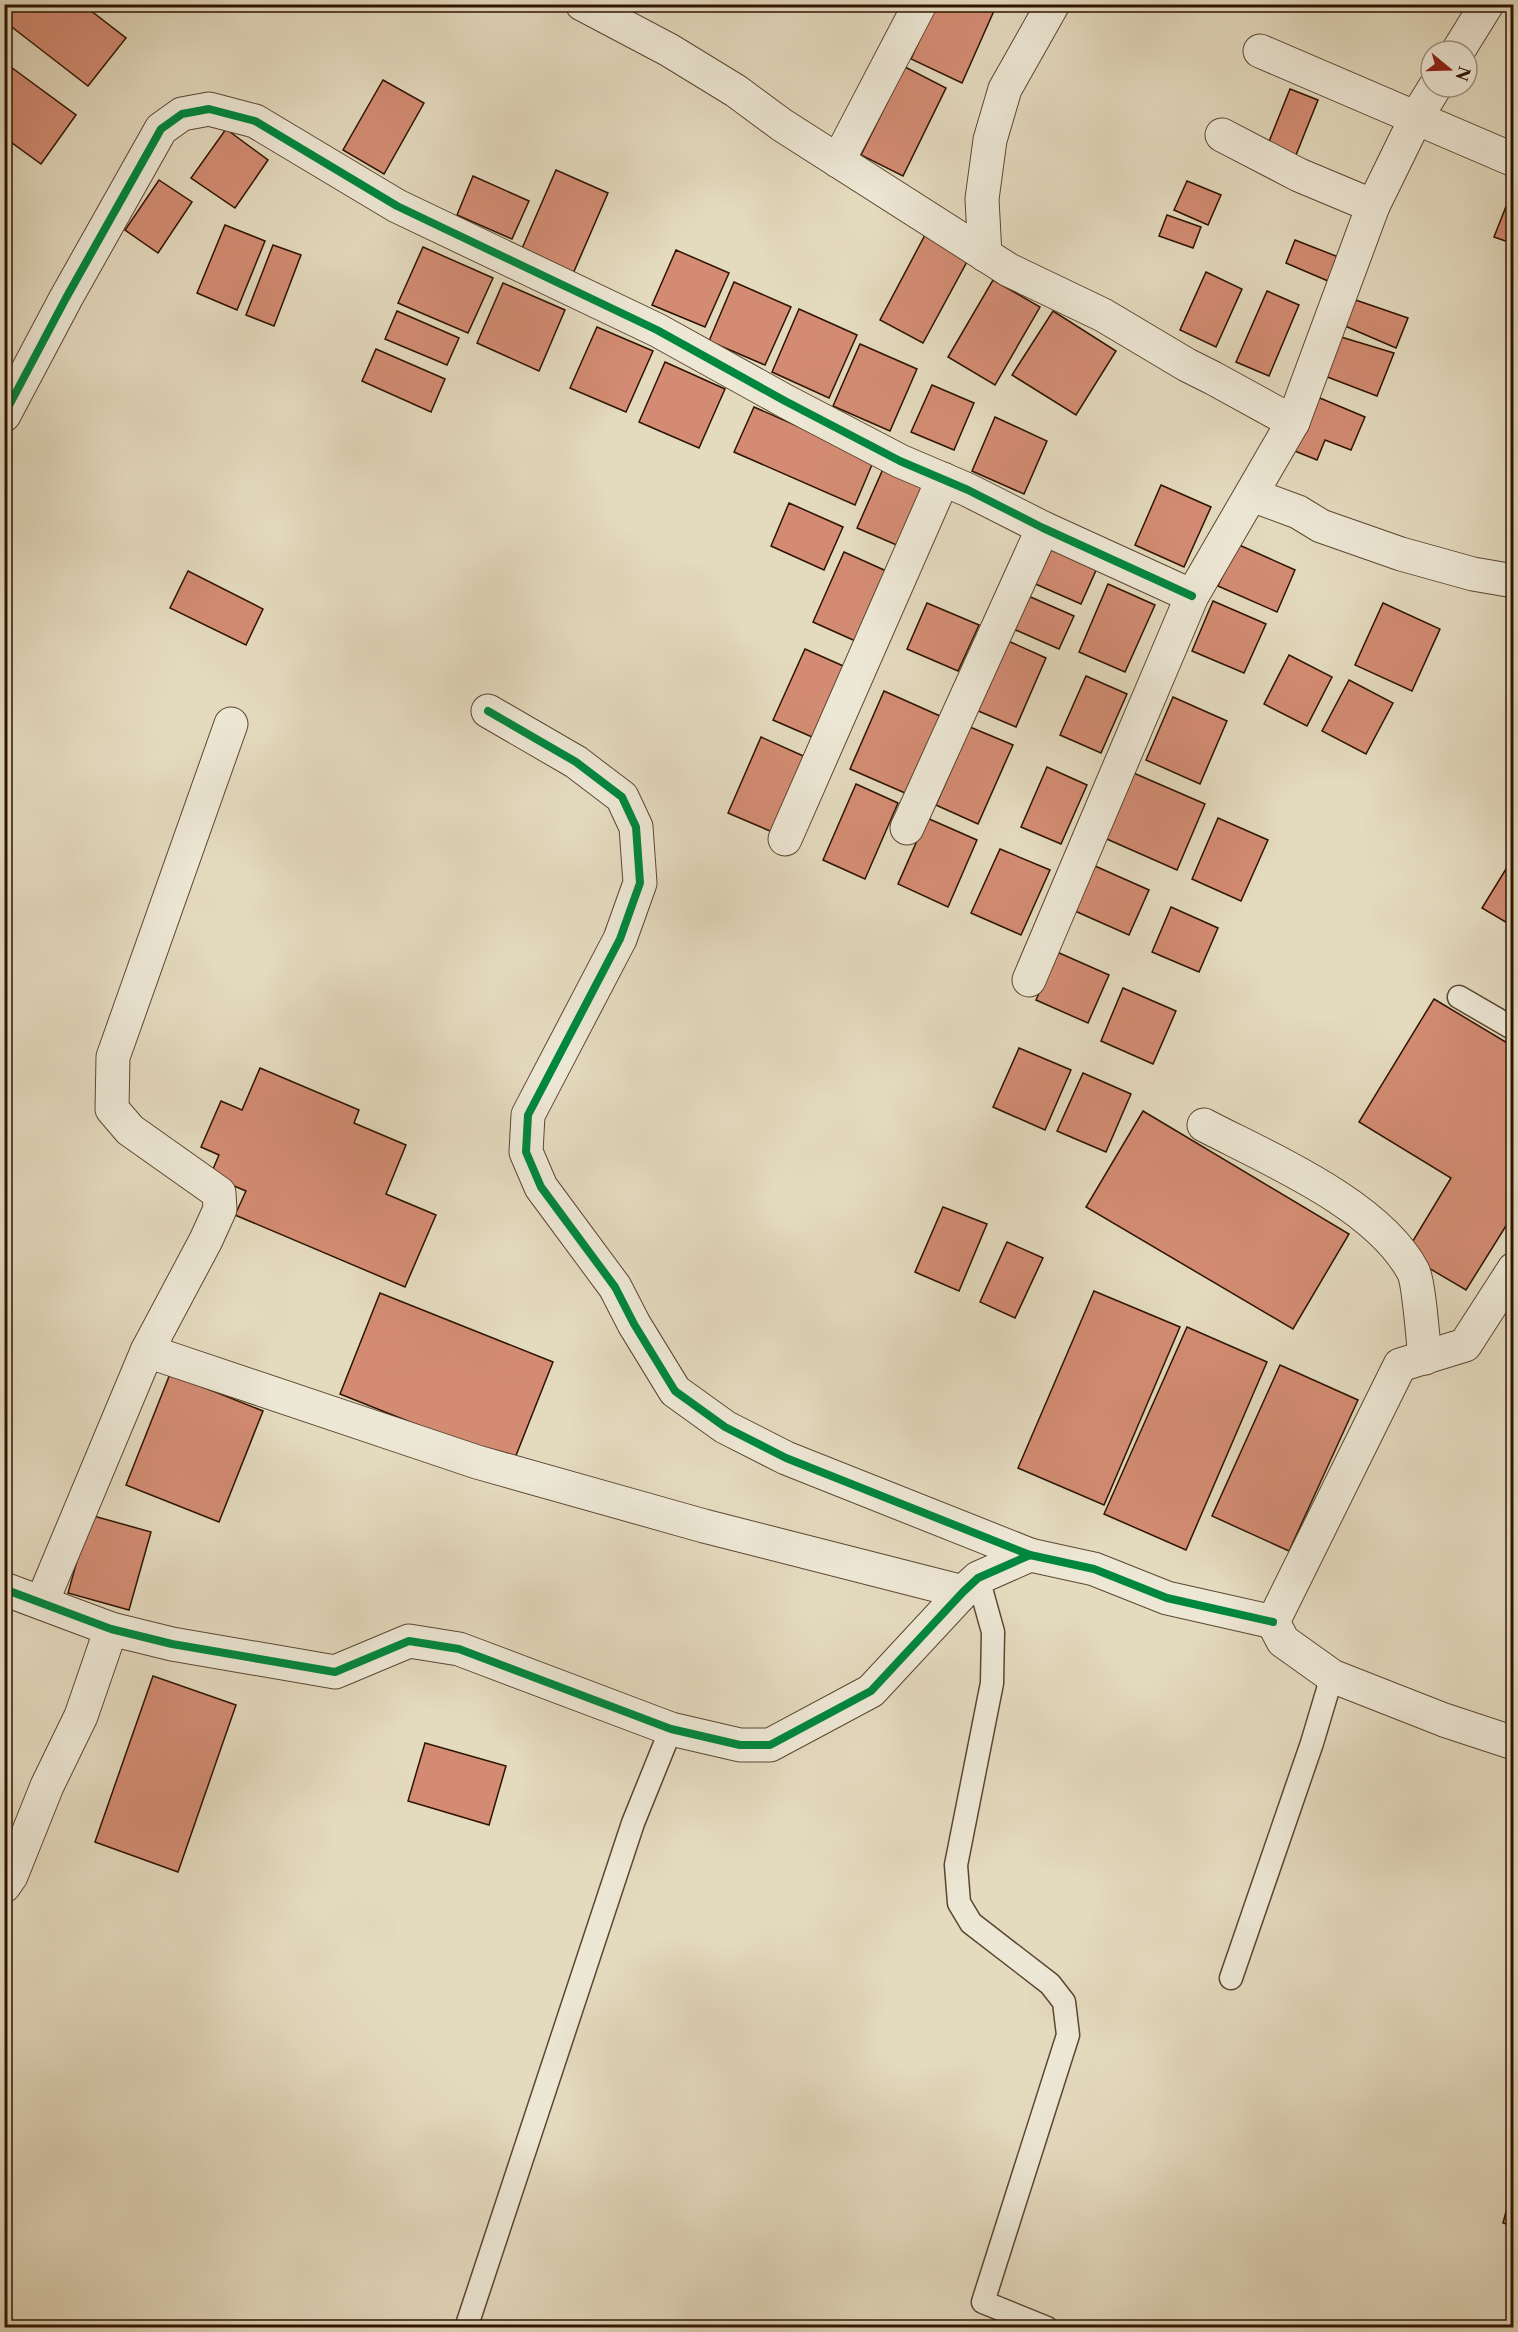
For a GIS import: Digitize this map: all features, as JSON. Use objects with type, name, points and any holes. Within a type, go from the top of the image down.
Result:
[{"type":"street","points":[[582,4],[669,50],[1010,270],[1103,315],[1187,365],[1293,422]]},
{"type":"street","points":[[838,161],[920,4]]},
{"type":"street","points":[[985,255],[982,199],[990,140],[1005,89],[1053,4]]},
{"type":"street","points":[[1465,39],[1487,4]]},
{"type":"street","points":[[1500,4],[1514,11]]},
{"type":"street","points":[[1260,51],[1514,160]]},
{"type":"street","points":[[1029,980],[1192,596],[1293,422],[1373,206],[1428,99]]},
{"type":"street","points":[[4,415],[66,298],[161,129],[182,114],[209,109],[255,121],[397,206],[657,330],[900,461],[1192,596]]},
{"type":"street","points":[[1222,135],[1299,175],[1373,206]]},
{"type":"street","points":[[785,839],[943,479]]},
{"type":"street","points":[[1252,495],[1298,512],[1322,526],[1401,554],[1473,574],[1514,581]]},
{"type":"street","points":[[907,828],[1043,528]]},
{"type":"street","points":[[488,711],[576,762],[621,797],[636,827],[640,883],[620,939],[528,1115],[526,1152],[541,1187],[615,1287],[634,1324],[675,1391],[725,1427],[786,1458],[1030,1555],[1094,1569],[1167,1598],[1273,1622],[1283,1641],[1332,1676],[1444,1720],[1514,1743]]},
{"type":"street","points":[[42,1602],[147,1351],[220,1209],[219,1193],[130,1130],[112,1109],[113,1057],[231,724]]},
{"type":"street","points":[[1203,1125],[1329,1190],[1386,1235],[1414,1272],[1425,1358]]},
{"type":"street","points":[[1273,1622],[1400,1365],[1465,1345],[1514,1269]]},
{"type":"street","points":[[147,1351],[477,1462],[704,1526],[970,1585]]},
{"type":"street","points":[[4,1589],[111,1629],[172,1644],[335,1672],[409,1641],[459,1649],[671,1729],[740,1745],[770,1745],[871,1691],[970,1585],[1030,1555]]},
{"type":"street","points":[[4,1886],[11,1876],[48,1786],[81,1716],[111,1629]]},
{"type":"lane","points":[[1459,997],[1514,1029]]},
{"type":"lane","points":[[970,1585],[993,1632],[992,1683],[956,1865],[959,1903],[971,1923],[1050,1984],[1064,2002],[1068,2035],[983,2302],[1047,2328]]},
{"type":"lane","points":[[1231,1978],[1312,1743],[1332,1676]]},
{"type":"lane","points":[[466,2328],[633,1823],[671,1729]]},
{"type":"building","points":[[4,4],[82,4],[126,38],[88,86],[4,21]]},
{"type":"building","points":[[936,4],[997,4],[962,83],[911,59]]},
{"type":"building","points":[[4,62],[76,115],[41,164],[4,137]]},
{"type":"building","points":[[905,67],[946,88],[903,176],[861,155]]},
{"type":"building","points":[[383,80],[424,103],[384,174],[343,150]]},
{"type":"building","points":[[1290,89],[1318,100],[1292,165],[1264,154]]},
{"type":"building","points":[[226,129],[268,160],[235,208],[191,178]]},
{"type":"building","points":[[556,170],[608,193],[572,276],[520,253]]},
{"type":"building","points":[[473,176],[529,201],[512,239],[457,215]]},
{"type":"building","points":[[159,180],[192,202],[158,253],[125,230]]},
{"type":"building","points":[[1187,181],[1221,195],[1208,225],[1174,210]]},
{"type":"building","points":[[1514,186],[1514,244],[1494,237]]},
{"type":"building","points":[[1167,215],[1201,227],[1193,248],[1159,236]]},
{"type":"building","points":[[225,225],[265,241],[237,310],[197,293]]},
{"type":"building","points":[[925,235],[969,258],[923,343],[880,320]]},
{"type":"building","points":[[1295,240],[1346,260],[1335,284],[1286,263]]},
{"type":"building","points":[[273,245],[301,255],[274,326],[246,315]]},
{"type":"building","points":[[423,247],[493,278],[468,333],[398,303]]},
{"type":"building","points":[[676,250],[729,273],[705,327],[652,305]]},
{"type":"building","points":[[1206,272],[1242,289],[1216,347],[1180,330]]},
{"type":"building","points":[[993,280],[1040,307],[995,385],[948,357]]},
{"type":"building","points":[[734,282],[791,307],[765,365],[709,341]]},
{"type":"building","points":[[503,283],[565,310],[539,371],[477,343]]},
{"type":"building","points":[[1267,291],[1299,305],[1269,376],[1236,362]]},
{"type":"building","points":[[1344,296],[1408,318],[1396,348],[1338,323]]},
{"type":"building","points":[[799,309],[857,335],[829,398],[772,372]]},
{"type":"building","points":[[397,311],[459,338],[447,365],[385,339]]},
{"type":"building","points":[[1053,311],[1116,351],[1076,415],[1012,375]]},
{"type":"building","points":[[597,327],[653,351],[626,412],[570,388]]},
{"type":"building","points":[[1331,334],[1394,353],[1377,396],[1317,373]]},
{"type":"building","points":[[860,344],[917,369],[890,431],[833,406]]},
{"type":"building","points":[[376,349],[445,379],[431,412],[362,381]]},
{"type":"building","points":[[665,362],[725,389],[699,448],[639,422]]},
{"type":"building","points":[[932,385],[974,403],[954,450],[911,432]]},
{"type":"building","points":[[1308,393],[1365,417],[1351,450],[1325,440],[1317,460],[1285,447]]},
{"type":"building","points":[[754,407],[874,460],[855,505],[734,452]]},
{"type":"building","points":[[995,417],[1047,441],[1024,494],[972,471]]},
{"type":"building","points":[[883,469],[932,490],[906,549],[857,528]]},
{"type":"building","points":[[1161,485],[1211,507],[1184,567],[1135,545]]},
{"type":"building","points":[[789,503],[843,527],[824,570],[771,546]]},
{"type":"building","points":[[1237,544],[1295,570],[1277,612],[1218,586]]},
{"type":"building","points":[[1047,545],[1097,568],[1081,604],[1031,582]]},
{"type":"building","points":[[844,552],[893,574],[862,644],[813,622]]},
{"type":"building","points":[[188,571],[263,609],[246,645],[170,608]]},
{"type":"building","points":[[1108,584],[1155,605],[1125,672],[1079,652]]},
{"type":"building","points":[[1026,595],[1074,616],[1059,649],[1011,628]]},
{"type":"building","points":[[1213,601],[1266,624],[1244,673],[1192,651]]},
{"type":"building","points":[[927,603],[979,625],[958,671],[907,649]]},
{"type":"building","points":[[1383,603],[1440,629],[1412,691],[1355,665]]},
{"type":"building","points":[[1006,640],[1046,658],[1016,727],[976,710]]},
{"type":"building","points":[[805,649],[850,669],[819,740],[773,720]]},
{"type":"building","points":[[1289,655],[1332,677],[1307,726],[1264,704]]},
{"type":"building","points":[[1086,676],[1127,694],[1101,753],[1060,735]]},
{"type":"building","points":[[1349,680],[1393,703],[1366,754],[1322,731]]},
{"type":"building","points":[[884,691],[940,716],[905,793],[850,769]]},
{"type":"building","points":[[1173,697],[1227,721],[1200,784],[1146,760]]},
{"type":"building","points":[[970,727],[1013,745],[978,824],[936,805]]},
{"type":"building","points":[[761,737],[810,759],[777,834],[728,813]]},
{"type":"building","points":[[1047,767],[1087,785],[1061,844],[1021,827]]},
{"type":"building","points":[[1129,771],[1205,804],[1177,870],[1100,836]]},
{"type":"building","points":[[856,784],[898,803],[865,879],[823,860]]},
{"type":"building","points":[[927,818],[977,840],[948,907],[898,884]]},
{"type":"building","points":[[1218,818],[1268,840],[1241,901],[1192,879]]},
{"type":"building","points":[[1000,849],[1050,870],[1021,935],[971,913]]},
{"type":"building","points":[[1514,856],[1514,927],[1482,908]]},
{"type":"building","points":[[1095,866],[1149,890],[1129,935],[1075,911]]},
{"type":"building","points":[[1171,907],[1218,928],[1199,972],[1152,952]]},
{"type":"building","points":[[1057,952],[1109,975],[1088,1023],[1036,1000]]},
{"type":"building","points":[[1123,988],[1176,1011],[1153,1064],[1101,1041]]},
{"type":"building","points":[[1434,999],[1514,1047],[1514,1213],[1466,1290],[1405,1254],[1451,1178],[1359,1122]]},
{"type":"building","points":[[1019,1048],[1071,1070],[1045,1130],[993,1107]]},
{"type":"building","points":[[260,1068],[359,1110],[354,1123],[406,1145],[386,1194],[436,1215],[405,1287],[235,1215],[246,1191],[210,1176],[219,1155],[201,1147],[221,1101],[242,1110]]},
{"type":"building","points":[[1083,1073],[1131,1094],[1106,1152],[1057,1131]]},
{"type":"building","points":[[1143,1111],[1349,1234],[1293,1329],[1086,1207]]},
{"type":"building","points":[[943,1207],[987,1224],[959,1291],[915,1272]]},
{"type":"building","points":[[1007,1242],[1043,1258],[1015,1318],[980,1302]]},
{"type":"building","points":[[1094,1291],[1180,1327],[1104,1505],[1018,1468]]},
{"type":"building","points":[[380,1293],[553,1362],[513,1463],[340,1394]]},
{"type":"building","points":[[1187,1327],[1267,1362],[1186,1550],[1104,1514]]},
{"type":"building","points":[[1280,1365],[1358,1400],[1289,1551],[1212,1516]]},
{"type":"building","points":[[170,1374],[263,1411],[219,1522],[126,1485]]},
{"type":"building","points":[[90,1515],[151,1532],[129,1610],[68,1593]]},
{"type":"building","points":[[153,1676],[236,1705],[178,1872],[95,1842]]},
{"type":"building","points":[[1514,1703],[1514,1736],[1505,1733]]},
{"type":"building","points":[[425,1743],[506,1766],[489,1825],[408,1801]]},
{"type":"building","points":[[1514,2181],[1514,2226],[1503,2223]]},
{"type":"cycle path","points":[[4,415],[66,298],[161,129],[182,114],[209,109],[255,121],[397,206],[657,330],[900,461],[968,490],[1043,528],[1192,596]]},
{"type":"cycle path","points":[[488,711],[576,762],[622,797],[636,827],[640,883],[620,939],[528,1115],[526,1152],[541,1187],[615,1287],[634,1324],[675,1391],[725,1427],[786,1458],[1030,1555]]},
{"type":"cycle path","points":[[4,1589],[111,1629],[172,1644],[335,1672],[409,1641],[459,1649],[671,1729],[740,1745],[770,1745],[871,1691],[978,1578],[1030,1555],[1094,1569],[1167,1598],[1273,1622]]}]
